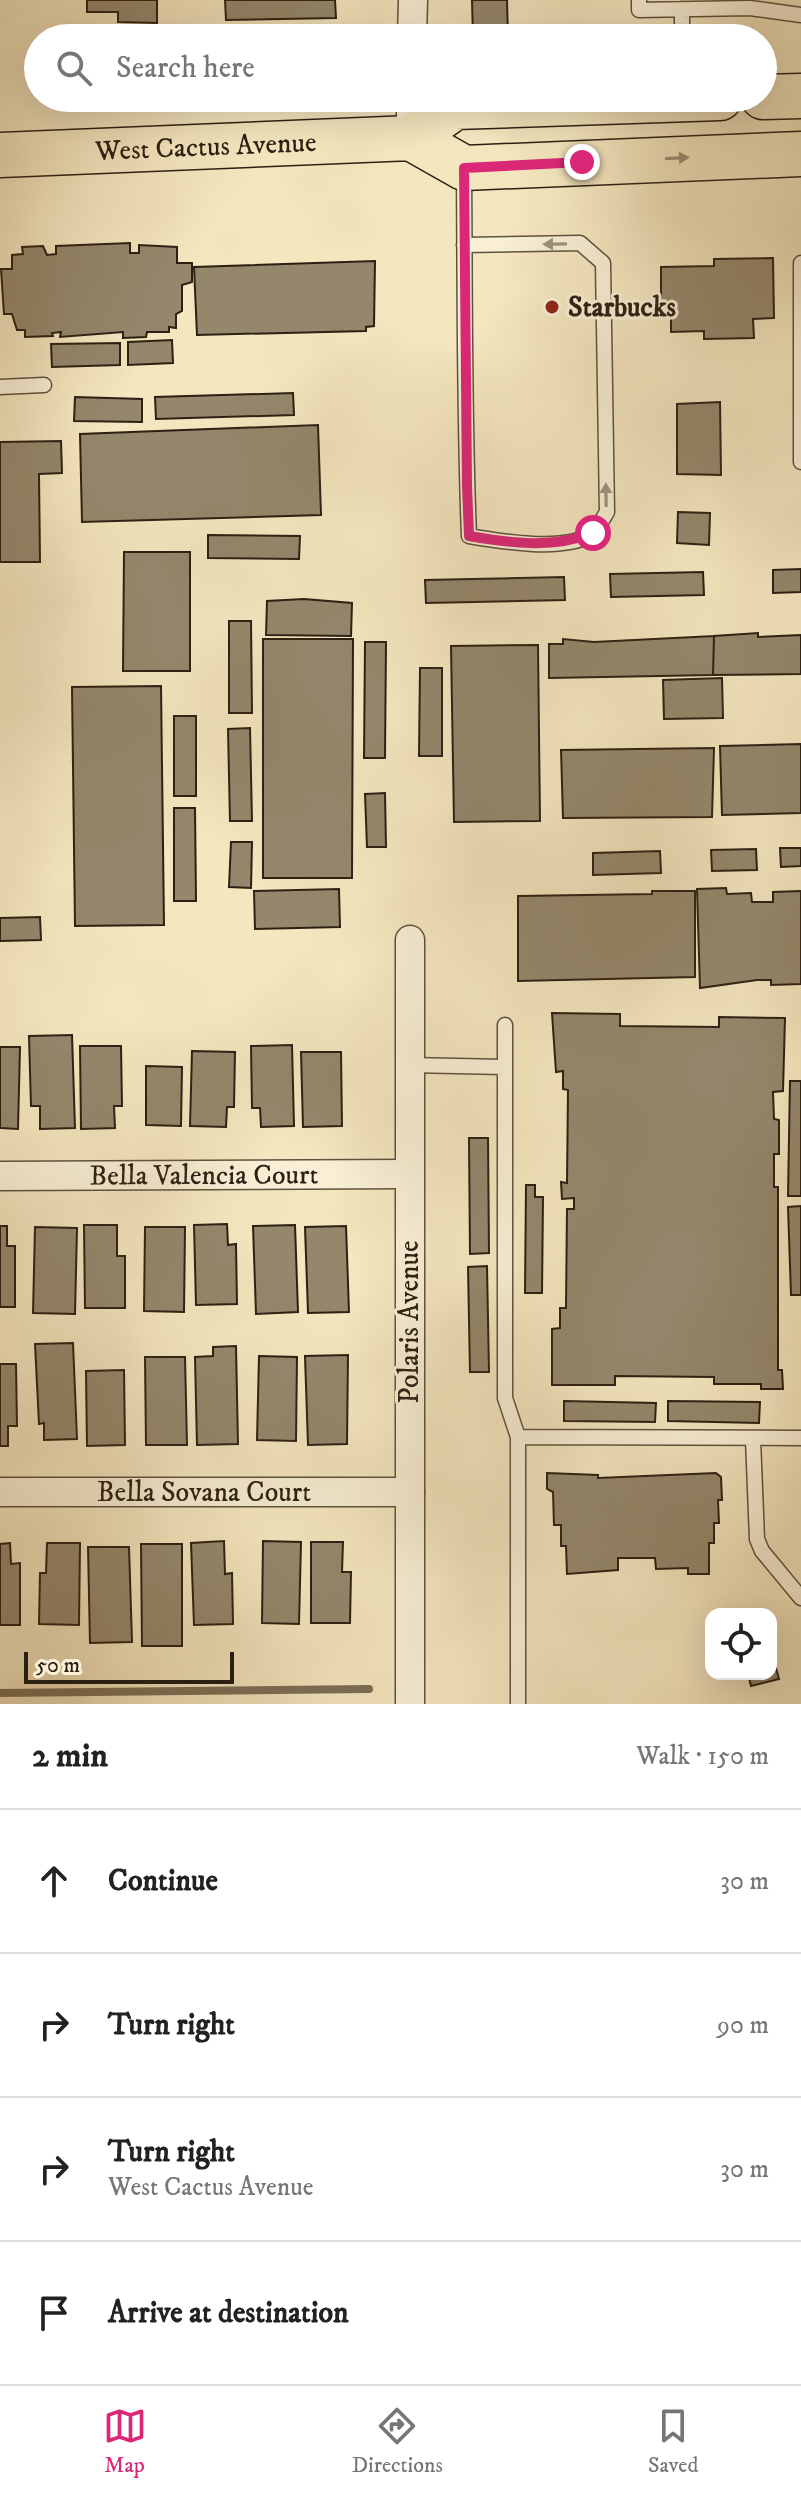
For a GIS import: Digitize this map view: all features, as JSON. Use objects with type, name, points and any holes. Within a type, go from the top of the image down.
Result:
[{"type":"main road","points":[[777,97],[801,96]]},
{"type":"main road","points":[[411,118],[435,112]]},
{"type":"main road","points":[[582,162],[601,140],[621,134],[650,133],[669,112]]},
{"type":"main road","points":[[411,118],[464,168],[801,154]]},
{"type":"main road","name":"West Cactus Avenue","points":[[0,155],[411,118]]},
{"type":"street","points":[[412,24],[413,0]]},
{"type":"street","name":"Polaris Avenue","points":[[410,940],[410,1704]]},
{"type":"street","name":"Bella Valencia Court","points":[[0,1176],[408,1174]]},
{"type":"street","name":"Bella Sovana Court","points":[[0,1492],[410,1492]]},
{"type":"lane","points":[[639,0],[639,10],[750,4],[801,15]]},
{"type":"lane","points":[[682,9],[682,24]]},
{"type":"lane","points":[[464,168],[464,245],[467,486],[469,536],[511,543],[570,542],[593,533],[607,512],[603,263],[580,243],[464,245]]},
{"type":"lane","points":[[801,263],[801,462]]},
{"type":"lane","points":[[0,387],[44,385]]},
{"type":"lane","points":[[505,1025],[505,1398],[518,1437],[518,1704]]},
{"type":"lane","points":[[408,1065],[505,1067]]},
{"type":"lane","points":[[518,1437],[801,1438]]},
{"type":"lane","points":[[753,1439],[757,1539],[762,1551],[801,1598]]},
{"type":"building","points":[[87,0],[157,0],[157,23],[118,22],[118,12],[87,12]]},
{"type":"building","points":[[225,0],[335,0],[336,18],[226,20]]},
{"type":"building","points":[[472,0],[507,0],[508,24],[473,24]]},
{"type":"building","points":[[130,243],[130,253],[139,253],[139,245],[177,247],[177,263],[192,263],[192,282],[182,285],[182,311],[176,314],[176,328],[169,327],[169,332],[147,332],[146,337],[123,338],[123,332],[60,337],[61,332],[52,333],[53,336],[25,337],[25,330],[17,330],[12,314],[4,314],[1,269],[12,269],[12,255],[23,254],[22,247],[43,246],[47,255],[56,254],[56,246]]},
{"type":"building","points":[[773,258],[774,318],[753,319],[754,338],[704,339],[704,331],[671,332],[671,301],[661,301],[661,267],[714,266],[714,259]]},
{"type":"building","points":[[375,261],[374,326],[366,327],[366,331],[197,335],[194,267]]},
{"type":"building","points":[[172,340],[173,363],[128,365],[128,342]]},
{"type":"building","points":[[120,343],[120,365],[52,367],[51,344]]},
{"type":"building","points":[[293,393],[294,415],[156,419],[155,397]]},
{"type":"building","points":[[75,397],[142,399],[142,422],[74,421]]},
{"type":"building","points":[[720,402],[721,475],[677,474],[677,404]]},
{"type":"building","points":[[318,425],[321,515],[82,522],[80,434]]},
{"type":"building","points":[[61,441],[62,473],[39,474],[40,562],[0,562],[0,442]]},
{"type":"building","points":[[678,512],[710,513],[709,545],[677,543]]},
{"type":"building","points":[[208,535],[300,536],[299,559],[208,558]]},
{"type":"building","points":[[124,552],[190,552],[190,671],[123,671]]},
{"type":"building","points":[[801,569],[801,592],[773,593],[773,570]]},
{"type":"building","points":[[703,572],[704,595],[611,597],[610,574]]},
{"type":"building","points":[[564,577],[565,600],[426,603],[425,580]]},
{"type":"building","points":[[304,599],[352,603],[351,636],[266,635],[267,601]]},
{"type":"building","points":[[229,621],[251,621],[252,713],[229,713]]},
{"type":"building","points":[[758,633],[758,637],[801,635],[801,674],[713,675],[714,636]]},
{"type":"building","points":[[714,636],[713,675],[549,678],[549,644],[563,644],[563,639],[594,642]]},
{"type":"building","points":[[263,639],[353,639],[352,878],[263,878]]},
{"type":"building","points":[[365,642],[386,642],[385,758],[364,758]]},
{"type":"building","points":[[538,645],[540,821],[454,822],[451,646]]},
{"type":"building","points":[[420,668],[442,668],[442,756],[419,756]]},
{"type":"building","points":[[722,678],[723,718],[664,719],[663,680]]},
{"type":"building","points":[[161,686],[164,925],[75,926],[72,687]]},
{"type":"building","points":[[174,716],[196,716],[196,796],[174,796]]},
{"type":"building","points":[[250,728],[252,821],[230,821],[228,729]]},
{"type":"building","points":[[801,744],[801,813],[722,815],[720,746]]},
{"type":"building","points":[[714,748],[712,817],[563,818],[561,750]]},
{"type":"building","points":[[385,793],[386,847],[367,847],[365,794]]},
{"type":"building","points":[[174,808],[195,808],[196,901],[174,901]]},
{"type":"building","points":[[231,842],[252,842],[251,888],[229,887]]},
{"type":"building","points":[[780,848],[801,848],[801,866],[781,867]]},
{"type":"building","points":[[756,849],[757,870],[712,871],[711,850]]},
{"type":"building","points":[[660,851],[661,873],[593,875],[593,853]]},
{"type":"building","points":[[726,888],[727,894],[751,893],[752,902],[773,902],[773,892],[801,891],[801,984],[771,985],[771,980],[757,980],[700,988],[697,889]]},
{"type":"building","points":[[339,889],[340,927],[255,929],[254,891]]},
{"type":"building","points":[[652,891],[695,891],[695,977],[518,981],[518,896],[652,894]]},
{"type":"building","points":[[40,917],[41,940],[0,941],[0,918]]},
{"type":"building","points":[[552,1013],[620,1014],[620,1026],[719,1027],[719,1017],[785,1018],[783,1091],[773,1092],[774,1119],[779,1120],[779,1154],[774,1154],[774,1187],[778,1187],[778,1370],[782,1370],[783,1389],[761,1389],[761,1384],[714,1384],[714,1377],[615,1376],[615,1385],[552,1385],[552,1329],[560,1328],[560,1308],[566,1308],[567,1209],[574,1209],[574,1198],[562,1199],[561,1182],[567,1183],[568,1090],[563,1089],[563,1071],[556,1072]]},
{"type":"building","points":[[72,1035],[75,1128],[40,1129],[40,1106],[31,1106],[29,1036]]},
{"type":"building","points":[[292,1045],[294,1126],[261,1127],[260,1108],[252,1108],[251,1046]]},
{"type":"building","points":[[80,1046],[121,1046],[122,1106],[114,1106],[115,1128],[81,1129]]},
{"type":"building","points":[[0,1047],[20,1047],[18,1129],[0,1128]]},
{"type":"building","points":[[192,1051],[235,1052],[234,1107],[227,1107],[226,1127],[190,1126]]},
{"type":"building","points":[[301,1052],[341,1052],[342,1126],[303,1127]]},
{"type":"building","points":[[146,1066],[182,1067],[181,1126],[146,1125]]},
{"type":"building","points":[[790,1081],[801,1081],[801,1196],[788,1196]]},
{"type":"building","points":[[469,1138],[488,1138],[489,1253],[470,1254]]},
{"type":"building","points":[[526,1185],[535,1185],[535,1197],[543,1197],[542,1293],[525,1293]]},
{"type":"building","points":[[801,1206],[801,1295],[791,1295],[788,1207]]},
{"type":"building","points":[[227,1224],[228,1245],[236,1244],[237,1304],[196,1305],[194,1225]]},
{"type":"building","points":[[84,1225],[117,1225],[117,1256],[125,1256],[125,1308],[85,1308]]},
{"type":"building","points":[[295,1225],[298,1312],[256,1314],[253,1226]]},
{"type":"building","points":[[0,1226],[7,1226],[7,1246],[15,1246],[15,1307],[0,1307]]},
{"type":"building","points":[[346,1226],[349,1312],[308,1313],[305,1227]]},
{"type":"building","points":[[35,1227],[77,1228],[75,1314],[33,1313]]},
{"type":"building","points":[[145,1227],[185,1227],[184,1312],[144,1311]]},
{"type":"building","points":[[487,1266],[489,1372],[470,1372],[468,1267]]},
{"type":"building","points":[[73,1343],[77,1439],[44,1440],[44,1423],[39,1424],[35,1344]]},
{"type":"building","points":[[236,1346],[238,1444],[197,1445],[195,1357],[213,1356],[213,1347]]},
{"type":"building","points":[[348,1355],[347,1444],[308,1445],[305,1356]]},
{"type":"building","points":[[259,1356],[297,1357],[296,1441],[257,1440]]},
{"type":"building","points":[[145,1357],[185,1357],[187,1445],[146,1445]]},
{"type":"building","points":[[0,1364],[16,1364],[17,1426],[8,1426],[8,1446],[0,1446]]},
{"type":"building","points":[[124,1370],[125,1445],[87,1446],[86,1371]]},
{"type":"building","points":[[564,1401],[656,1403],[655,1422],[564,1421]]},
{"type":"building","points":[[668,1401],[760,1402],[759,1423],[668,1421]]},
{"type":"building","points":[[547,1473],[598,1475],[598,1478],[716,1473],[721,1477],[722,1500],[718,1500],[719,1523],[714,1523],[714,1543],[709,1543],[709,1574],[688,1574],[688,1568],[656,1569],[655,1558],[618,1558],[618,1570],[567,1574],[566,1546],[561,1546],[561,1525],[554,1525],[553,1492],[547,1489]]},
{"type":"building","points":[[224,1541],[225,1574],[232,1573],[233,1624],[194,1625],[191,1543]]},
{"type":"building","points":[[263,1541],[301,1542],[299,1624],[262,1623]]},
{"type":"building","points":[[311,1542],[343,1542],[342,1572],[351,1572],[350,1623],[311,1623]]},
{"type":"building","points":[[10,1543],[11,1564],[20,1563],[20,1625],[0,1625],[0,1544]]},
{"type":"building","points":[[47,1543],[80,1543],[79,1625],[39,1624],[40,1573],[46,1573]]},
{"type":"building","points":[[141,1544],[182,1544],[182,1646],[142,1646]]},
{"type":"building","points":[[88,1547],[129,1547],[132,1642],[90,1643]]},
{"type":"building","points":[[750,1680],[775,1680],[751,1686]]},
{"type":"waterway","points":[[0,1693],[369,1689]]},
{"type":"place","name":"Starbucks","points":[[552,307]]},
{"type":"route","points":[[582,162],[464,168],[467,486],[469,536],[511,543],[570,542],[593,533]]}]
